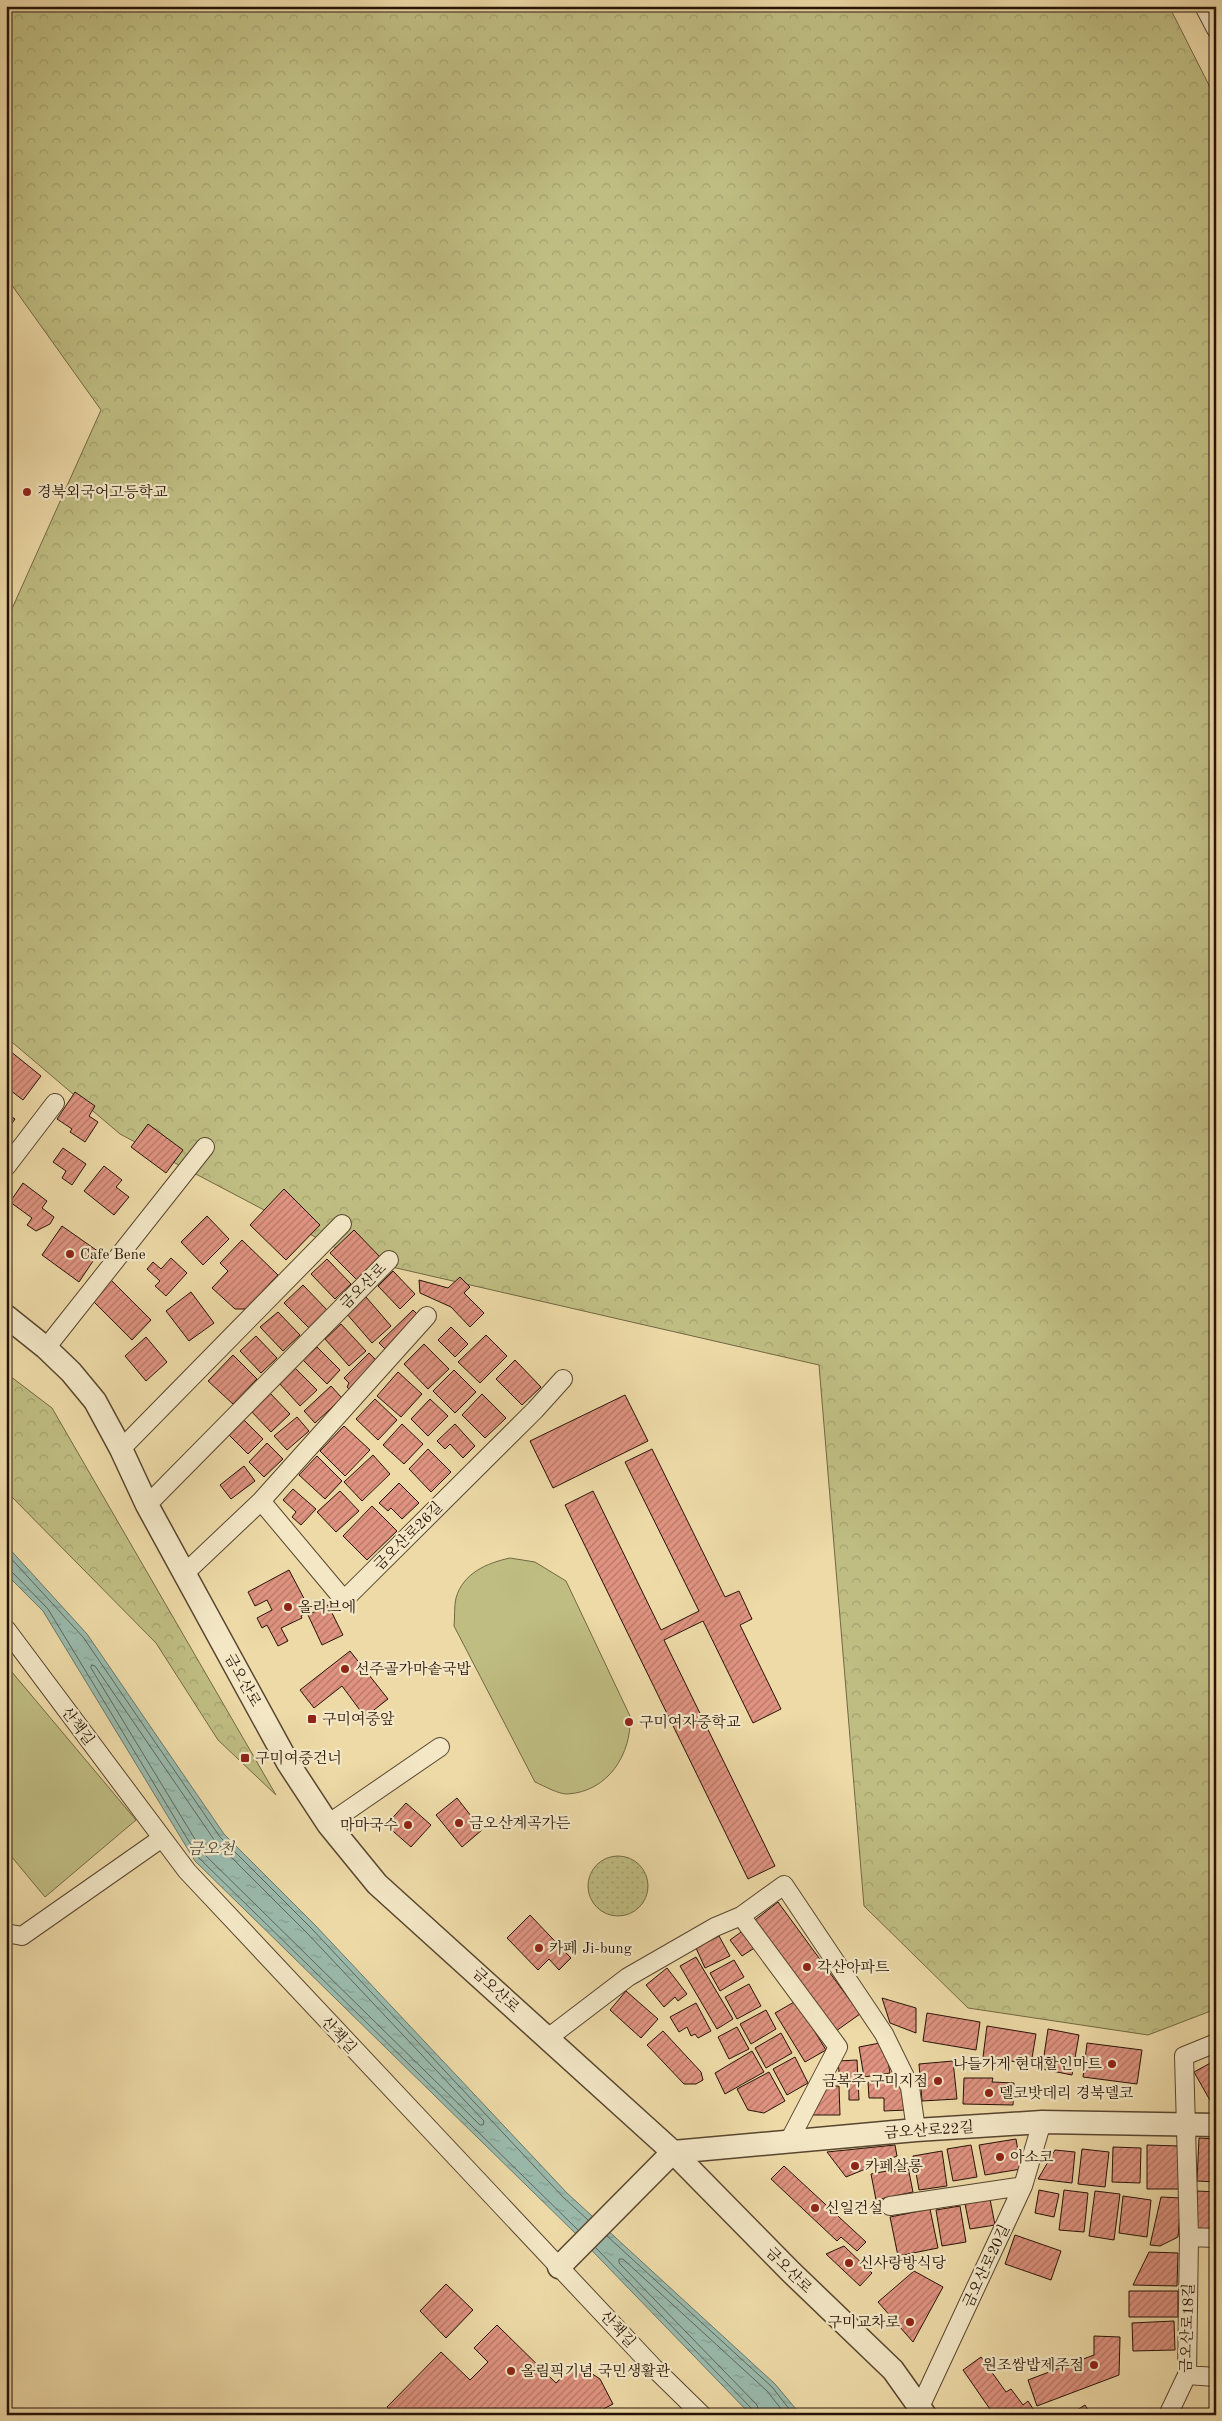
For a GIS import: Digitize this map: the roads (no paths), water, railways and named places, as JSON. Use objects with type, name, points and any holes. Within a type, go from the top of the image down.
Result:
[{"type":"street","points":[[1204,6],[1216,29]]},
{"type":"street","points":[[6,1167],[55,1103]]},
{"type":"street","points":[[46,1348],[205,1147]]},
{"type":"street","points":[[121,1449],[342,1224]]},
{"type":"street","name":"금오산로","points":[[146,1505],[389,1260]]},
{"type":"street","name":"금오산로","points":[[6,1316],[72,1372],[95,1401],[121,1449],[146,1505],[288,1763],[328,1824],[377,1884],[674,2152],[791,2272],[893,2370],[923,2411]]},
{"type":"street","points":[[185,1573],[261,1501],[428,1316]]},
{"type":"street","name":"금오산로26길","points":[[261,1501],[344,1600],[528,1417],[563,1379]]},
{"type":"street","name":"산책길","points":[[6,1629],[187,1871],[654,2368],[702,2415]]},
{"type":"street","points":[[328,1824],[440,1747]]},
{"type":"street","points":[[6,1933],[22,1936],[162,1838]]},
{"type":"street","points":[[548,2038],[628,1977],[715,1927],[741,1916],[784,1885],[884,2034],[910,2087],[916,2130]]},
{"type":"street","points":[[741,1916],[838,2047],[790,2141]]},
{"type":"street","points":[[1185,2124],[1184,2056],[1216,2043]]},
{"type":"street","name":"금오산로22길","points":[[674,2152],[916,2130],[1042,2122],[1216,2125]]},
{"type":"street","name":"금오산로20길","points":[[923,2411],[1024,2186],[1042,2122]]},
{"type":"street","name":"금오산로18길","points":[[1168,2415],[1187,2376],[1189,2237],[1185,2124]]},
{"type":"street","points":[[560,2267],[674,2152]]},
{"type":"street","points":[[890,2206],[1024,2186]]},
{"type":"street","points":[[1189,2237],[1216,2238]]},
{"type":"street","points":[[1187,2376],[1216,2377]]},
{"type":"water","name":"금오천","points":[[6,1545],[87,1634],[224,1834],[315,1925],[567,2193],[775,2384],[801,2415],[751,2415],[575,2233],[195,1861],[43,1611],[6,1574]]},
{"type":"place","name":"경북외국어고등학교","points":[[27,492]]},
{"type":"place","name":"Cafe Bene","points":[[70,1254]]},
{"type":"place","name":"올리브에","points":[[288,1607]]},
{"type":"place","name":"선주골가마솥국밥","points":[[345,1669]]},
{"type":"place","name":"구미여중앞","points":[[312,1719]]},
{"type":"place","name":"구미여자중학교","points":[[629,1722]]},
{"type":"place","name":"구미여중건너","points":[[245,1758]]},
{"type":"place","name":"금오산계곡가든","points":[[459,1823]]},
{"type":"place","name":"마마국수","points":[[408,1825]]},
{"type":"place","name":"카페 Ji-bung","points":[[539,1948]]},
{"type":"place","name":"각산아파트","points":[[807,1967]]},
{"type":"place","name":"나들가게 현대할인마트","points":[[1112,2064]]},
{"type":"place","name":"금복주 구미지점","points":[[938,2081]]},
{"type":"place","name":"델코밧데리 경북델코","points":[[989,2093]]},
{"type":"place","name":"아소코","points":[[1000,2157]]},
{"type":"place","name":"카페살롱","points":[[855,2166]]},
{"type":"place","name":"신일건설","points":[[815,2208]]},
{"type":"place","name":"신사랑방식당","points":[[849,2263]]},
{"type":"place","name":"구미교차로","points":[[910,2322]]},
{"type":"place","name":"원조쌈밥제주점","points":[[1094,2365]]},
{"type":"place","name":"올림픽기념 국민생활관","points":[[511,2371]]}]
